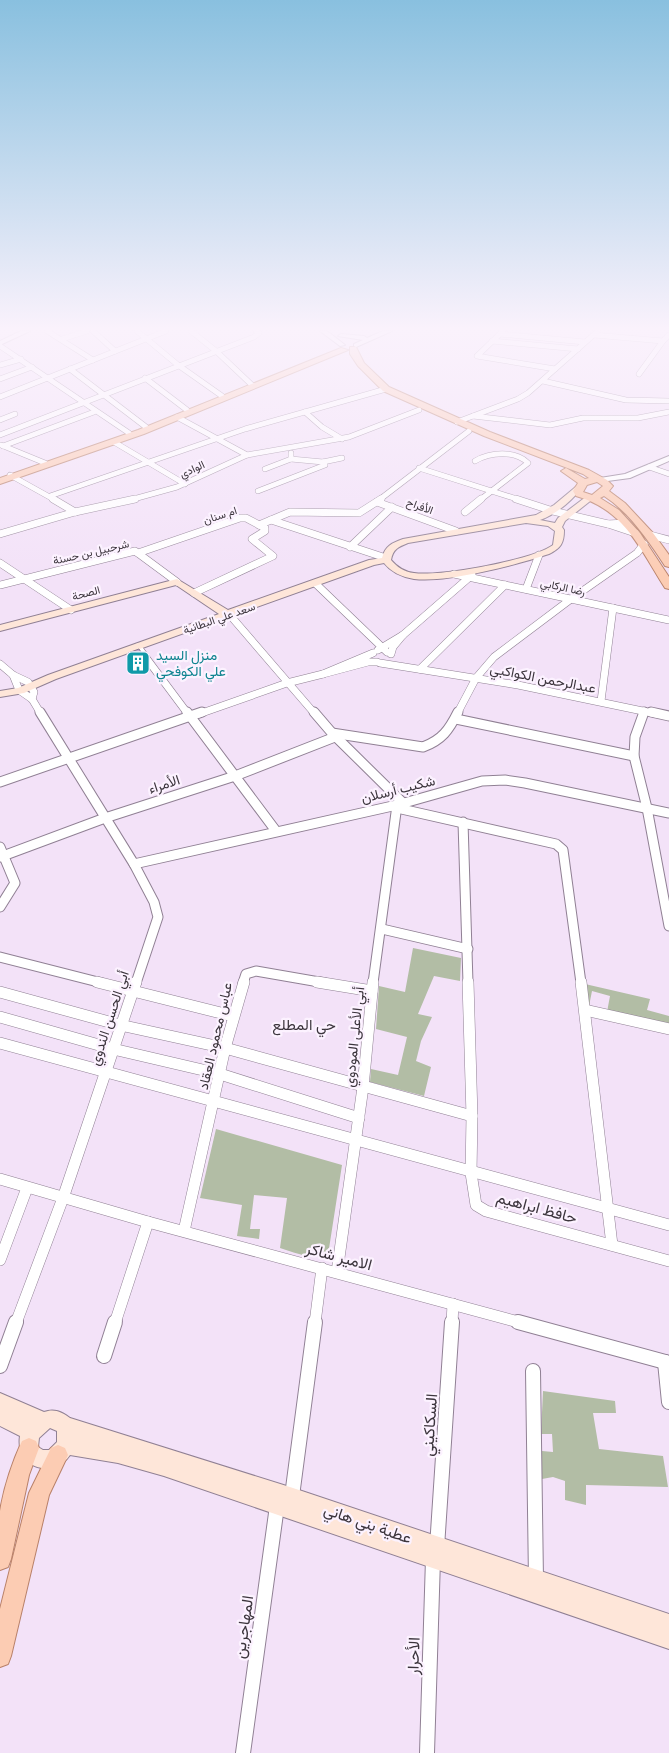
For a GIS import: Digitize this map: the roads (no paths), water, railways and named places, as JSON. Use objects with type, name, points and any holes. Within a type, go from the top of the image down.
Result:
[{"type":"main road","points":[[5,478],[180,413]]},
{"type":"main road","points":[[5,478],[114,442],[187,413]]},
{"type":"main road","points":[[426,413],[563,466],[586,472],[599,480],[608,486],[605,491],[568,515],[559,524],[559,543],[556,548],[539,555],[454,574],[426,577],[396,570],[386,559],[388,551],[400,543],[544,516],[553,511],[591,479],[599,480]]},
{"type":"main road","points":[[436,413],[563,466],[577,476],[581,486],[579,494],[606,504],[635,533],[644,544],[669,586]]},
{"type":"main road","points":[[605,491],[665,547],[669,564]]},
{"type":"main road","points":[[526,520],[551,524],[560,530]]},
{"type":"main road","name":"سعد علي البطانية","points":[[0,694],[16,684],[30,684],[52,677],[316,584],[372,562],[386,559]]},
{"type":"main road","points":[[178,582],[221,611],[229,614]]},
{"type":"main road","name":"الصحة","points":[[0,628],[178,582]]},
{"type":"main road","points":[[0,1402],[35,1433],[35,1458],[46,1460],[63,1442]]},
{"type":"main road","points":[[0,1416],[35,1433]]},
{"type":"main road","points":[[0,1559],[18,1475],[35,1433],[57,1420],[63,1442],[39,1493],[0,1656]]},
{"type":"main road","points":[[63,1442],[118,1454],[284,1501],[435,1553],[669,1639]]},
{"type":"main road","points":[[435,1553],[536,1580],[669,1624]]},
{"type":"street","points":[[0,435],[54,413]]},
{"type":"street","points":[[2,446],[92,413]]},
{"type":"street","points":[[95,413],[129,433]]},
{"type":"street","points":[[128,413],[146,427]]},
{"type":"street","points":[[50,496],[146,461],[302,413]]},
{"type":"street","points":[[306,413],[342,439]]},
{"type":"street","name":"الوادي","points":[[0,534],[75,512],[132,500],[185,484],[247,455],[291,446],[342,439],[412,413]]},
{"type":"street","points":[[458,422],[481,413]]},
{"type":"street","points":[[473,416],[550,425],[584,418],[656,416],[666,413]]},
{"type":"street","points":[[0,420],[15,414]]},
{"type":"street","points":[[177,418],[247,455]]},
{"type":"street","points":[[259,525],[290,512],[363,514],[419,468],[469,431]]},
{"type":"street","points":[[114,442],[185,484]]},
{"type":"street","points":[[2,446],[45,463]]},
{"type":"street","points":[[291,446],[291,459]]},
{"type":"street","points":[[465,512],[493,492],[528,461],[496,452],[481,456],[475,460]]},
{"type":"street","points":[[265,469],[291,459],[323,462],[342,458]]},
{"type":"street","points":[[605,491],[669,458]]},
{"type":"street","points":[[258,491],[325,465],[323,462]]},
{"type":"street","points":[[599,480],[618,479],[669,463]]},
{"type":"street","points":[[419,468],[553,511],[608,524],[635,533]]},
{"type":"street","points":[[652,468],[669,474]]},
{"type":"street","points":[[5,478],[50,496],[75,512]]},
{"type":"street","name":"الأفراح","points":[[377,502],[456,531]]},
{"type":"street","points":[[350,547],[376,519],[392,507]]},
{"type":"street","name":"ام سنان","points":[[138,553],[240,518],[246,518],[259,525]]},
{"type":"street","points":[[271,520],[386,559]]},
{"type":"street","points":[[608,524],[625,523]]},
{"type":"street","points":[[194,593],[272,556],[252,539],[266,530],[259,525]]},
{"type":"street","points":[[650,535],[669,540]]},
{"type":"street","points":[[334,735],[423,746],[436,742],[448,731],[476,678],[494,657],[571,598],[636,553],[644,544]]},
{"type":"street","name":"شرحبيل بن حسنة","points":[[0,585],[130,551],[135,551],[178,582]]},
{"type":"street","points":[[526,589],[539,555]]},
{"type":"street","points":[[0,563],[71,610]]},
{"type":"street","points":[[322,674],[374,653],[388,652],[404,635],[480,568]]},
{"type":"street","name":"رضا الركابي","points":[[454,574],[669,620]]},
{"type":"street","name":"عبدالرحمن الكواكبي","points":[[316,584],[388,652],[416,668]]},
{"type":"street","points":[[416,668],[505,585]]},
{"type":"street","points":[[601,701],[613,608]]},
{"type":"street","points":[[229,614],[287,683],[399,805],[556,844],[561,848],[585,1010],[612,1245]]},
{"type":"street","points":[[138,647],[276,831]]},
{"type":"street","points":[[0,782],[287,683],[368,662],[389,661],[388,652]]},
{"type":"street","points":[[374,653],[372,658],[379,662]]},
{"type":"street","name":"عبدالرحمن الكواكبي","points":[[379,662],[601,701],[669,716]]},
{"type":"street","name":"أبي الحسن الندوي","points":[[0,664],[22,695],[32,699],[134,864],[154,902],[158,916],[63,1198],[0,1366]]},
{"type":"street","name":"أبي الحسن الندوي","points":[[16,684],[30,684]]},
{"type":"street","points":[[30,684],[34,692],[32,699]]},
{"type":"street","points":[[644,711],[636,737],[634,756],[669,926]]},
{"type":"street","points":[[456,718],[634,756]]},
{"type":"street","name":"الأمراء","points":[[1,853],[235,776],[334,735]]},
{"type":"street","name":"شكيب أرسلان","points":[[134,864],[337,816],[399,805],[482,781],[505,780],[525,783],[669,813]]},
{"type":"street","name":"أبي الأعلى المودوي","points":[[337,1272],[364,1087],[372,991],[382,930],[388,864],[399,805]]},
{"type":"street","name":"حافظ ابراهيم","points":[[463,822],[472,1116],[471,1173],[477,1207],[669,1261]]},
{"type":"street","points":[[0,907],[15,883],[1,853]]},
{"type":"street","points":[[382,930],[468,949]]},
{"type":"street","points":[[0,958],[233,1016]]},
{"type":"street","name":"عباس محمود العقاد","points":[[184,1232],[225,1048],[244,977],[254,971],[372,991]]},
{"type":"street","points":[[0,992],[120,1025],[225,1048],[472,1116]]},
{"type":"street","points":[[585,1010],[669,1029]]},
{"type":"street","points":[[0,1018],[113,1049],[220,1074],[359,1118]]},
{"type":"street","points":[[0,1043],[669,1226]]},
{"type":"street","name":"الامير شاكر","points":[[0,1179],[184,1232],[667,1363]]},
{"type":"street","points":[[0,1260],[27,1188]]},
{"type":"street","points":[[104,1356],[148,1222]]},
{"type":"street","points":[[284,1501],[322,1268]]},
{"type":"street","name":"السكاكيني","points":[[435,1553],[453,1304]]},
{"type":"street","points":[[667,1363],[669,1402]]},
{"type":"street","points":[[533,1371],[536,1580]]},
{"type":"street","name":"المهاجرين","points":[[244,1753],[284,1501]]},
{"type":"street","name":"الأحرار","points":[[427,1753],[435,1553]]},
{"type":"place","name":"منزل السيد علي الكوفحي","points":[[138,663]]},
{"type":"district","name":"حي المطلع","points":[[304,1025]]}]
